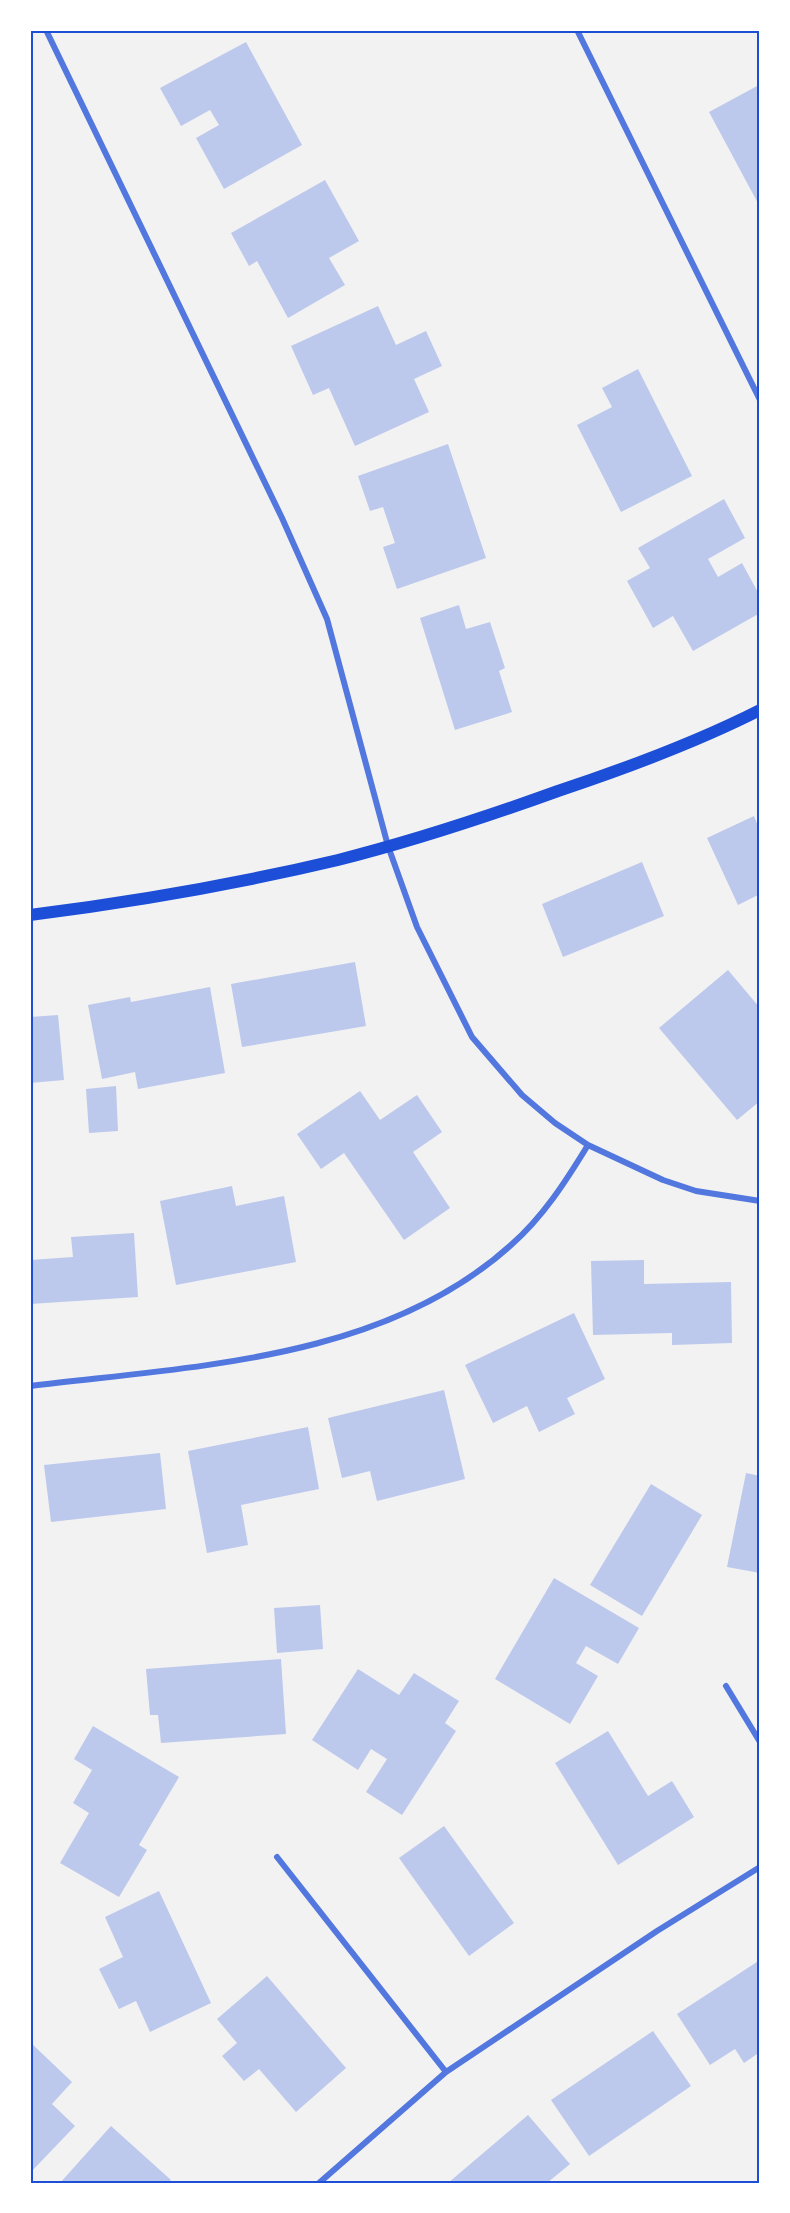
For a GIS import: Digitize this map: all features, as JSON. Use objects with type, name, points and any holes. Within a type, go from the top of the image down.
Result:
[{"type":"main road","points":[[30,915],[212,885],[337,860],[388,846],[481,818],[642,762],[760,710]]},
{"type":"street","points":[[46,30],[282,518],[327,619],[388,846],[417,927],[472,1037],[522,1095],[555,1123],[588,1145],[663,1180],[696,1191],[760,1201]]},
{"type":"street","points":[[577,30],[760,400]]},
{"type":"street","points":[[30,1386],[198,1365],[331,1341],[401,1315],[456,1288],[511,1245],[554,1198],[588,1145]]},
{"type":"street","points":[[726,1686],[760,1742]]},
{"type":"street","points":[[277,1857],[446,2072]]},
{"type":"street","points":[[319,2183],[446,2072],[657,1931],[760,1867]]},
{"type":"building","points":[[246,42],[302,145],[224,189],[196,138],[219,125],[210,110],[181,126],[160,88]]},
{"type":"building","points":[[759,85],[760,88],[760,207],[709,112]]},
{"type":"building","points":[[325,180],[359,241],[329,258],[345,285],[288,318],[257,261],[249,266],[231,233]]},
{"type":"building","points":[[378,306],[396,345],[426,331],[442,366],[414,379],[429,412],[355,446],[329,388],[313,395],[291,346]]},
{"type":"building","points":[[638,369],[692,476],[621,512],[577,425],[612,407],[602,388]]},
{"type":"building","points":[[448,444],[486,558],[397,589],[383,547],[395,543],[383,507],[370,511],[358,476]]},
{"type":"building","points":[[724,499],[745,538],[708,559],[718,577],[742,563],[760,596],[760,613],[693,651],[673,616],[653,628],[627,581],[650,568],[638,548]]},
{"type":"building","points":[[459,605],[466,629],[490,622],[505,668],[499,671],[512,712],[455,730],[420,618]]},
{"type":"building","points":[[754,816],[760,831],[760,894],[738,905],[707,838]]},
{"type":"building","points":[[642,862],[664,916],[563,957],[542,904]]},
{"type":"building","points":[[355,962],[366,1026],[242,1047],[231,984]]},
{"type":"building","points":[[728,970],[760,1008],[760,1101],[737,1120],[659,1028]]},
{"type":"building","points":[[210,987],[225,1073],[138,1089],[135,1072],[102,1079],[88,1005],[130,997],[131,1002]]},
{"type":"building","points":[[58,1015],[64,1080],[30,1083],[30,1017]]},
{"type":"building","points":[[116,1086],[118,1131],[89,1133],[86,1089]]},
{"type":"building","points":[[360,1091],[380,1120],[417,1095],[442,1132],[413,1152],[450,1208],[404,1240],[344,1153],[321,1169],[297,1134]]},
{"type":"building","points":[[232,1186],[236,1206],[284,1196],[296,1262],[176,1285],[160,1201]]},
{"type":"building","points":[[134,1233],[138,1297],[30,1304],[30,1260],[73,1257],[71,1237]]},
{"type":"building","points":[[644,1260],[644,1284],[731,1282],[732,1343],[672,1345],[672,1333],[593,1335],[591,1261]]},
{"type":"building","points":[[574,1313],[605,1379],[567,1398],[575,1414],[539,1432],[527,1406],[493,1423],[465,1365]]},
{"type":"building","points":[[444,1390],[465,1479],[377,1501],[370,1471],[342,1478],[328,1418]]},
{"type":"building","points":[[308,1427],[319,1489],[241,1505],[248,1545],[207,1553],[188,1451]]},
{"type":"building","points":[[160,1453],[166,1509],[51,1522],[44,1465]]},
{"type":"building","points":[[746,1473],[760,1476],[760,1573],[727,1567]]},
{"type":"building","points":[[651,1484],[702,1515],[642,1616],[590,1585]]},
{"type":"building","points":[[554,1578],[639,1628],[618,1664],[586,1646],[576,1663],[598,1676],[570,1724],[495,1679]]},
{"type":"building","points":[[320,1605],[323,1649],[277,1653],[274,1608]]},
{"type":"building","points":[[281,1659],[286,1734],[161,1743],[158,1715],[150,1715],[146,1669]]},
{"type":"building","points":[[358,1669],[399,1695],[414,1673],[459,1701],[445,1723],[456,1731],[402,1815],[366,1792],[387,1759],[371,1749],[358,1770],[312,1740]]},
{"type":"building","points":[[93,1726],[179,1777],[139,1845],[147,1850],[119,1897],[60,1863],[89,1813],[73,1803],[92,1770],[74,1759]]},
{"type":"building","points":[[608,1731],[648,1796],[672,1781],[694,1817],[618,1865],[555,1763]]},
{"type":"building","points":[[444,1826],[514,1923],[469,1956],[399,1858]]},
{"type":"building","points":[[159,1891],[211,2003],[150,2032],[136,2001],[119,2009],[99,1969],[123,1957],[105,1917]]},
{"type":"building","points":[[760,1960],[760,2052],[744,2063],[735,2049],[710,2065],[677,2014]]},
{"type":"building","points":[[267,1976],[346,2068],[296,2112],[259,2069],[244,2081],[222,2056],[237,2043],[217,2019]]},
{"type":"building","points":[[653,2031],[691,2086],[589,2156],[551,2100]]},
{"type":"building","points":[[30,2042],[72,2082],[52,2104],[75,2126],[30,2173]]},
{"type":"building","points":[[528,2115],[570,2164],[547,2183],[448,2183]]},
{"type":"building","points":[[111,2126],[171,2180],[168,2183],[60,2183]]}]
